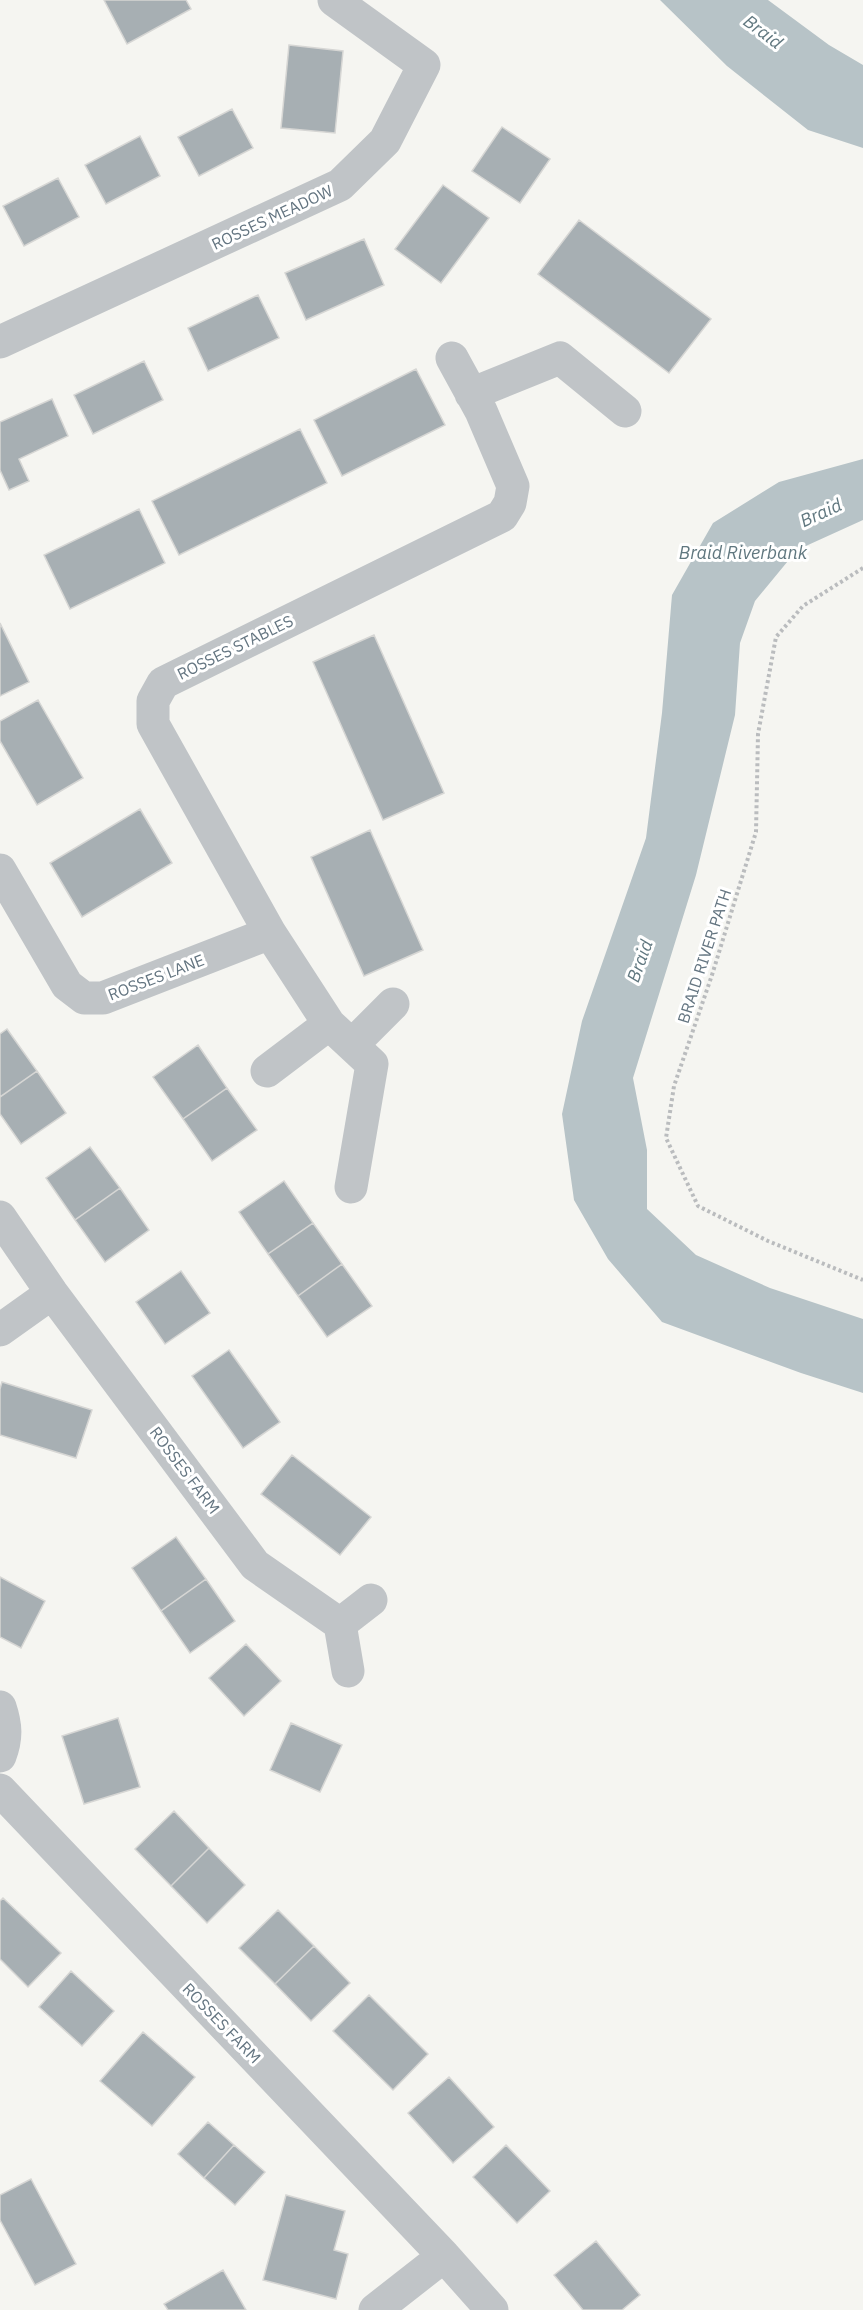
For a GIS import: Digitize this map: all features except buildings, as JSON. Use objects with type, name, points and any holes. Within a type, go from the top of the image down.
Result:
[{"type":"street","name":"ROSSES MEADOW","points":[[0,342],[340,185],[385,141],[424,65],[334,0]]},
{"type":"street","name":"ROSSES STABLES","points":[[351,1044],[270,933],[153,724],[153,701],[163,683],[502,516],[510,503],[513,486],[452,358]]},
{"type":"street","points":[[471,394],[560,358],[626,411]]},
{"type":"street","name":"ROSSES LANE","points":[[0,870],[67,985],[84,998],[103,998],[270,933]]},
{"type":"street","points":[[267,1071],[351,1044],[393,1004]]},
{"type":"street","points":[[351,1044],[351,1187]]},
{"type":"street","name":"ROSSES FARM","points":[[0,1217],[52,1293],[255,1564],[340,1624]]},
{"type":"street","points":[[0,1330],[52,1293]]},
{"type":"street","points":[[348,1671],[340,1624],[371,1600]]},
{"type":"street","points":[[0,1707],[5,1722],[5,1742],[0,1756]]},
{"type":"street","name":"ROSSES FARM","points":[[0,1790],[444,2256],[492,2310]]},
{"type":"street","points":[[375,2310],[444,2256]]},
{"type":"path","name":"BRAID RIVER PATH","points":[[863,568],[803,606],[776,637],[758,735],[756,832],[712,975],[674,1086],[666,1138],[698,1206],[768,1241],[863,1280]]},
{"type":"water","name":"Braid","points":[[660,0],[768,0],[829,45],[863,65],[863,148],[808,130],[727,66]]},
{"type":"water","name":"Braid Riverbank","points":[[863,459],[863,520],[797,550],[755,601],[740,643],[735,715],[696,875],[633,1078],[647,1150],[647,1209],[696,1255],[770,1288],[863,1319],[863,1393],[662,1322],[608,1259],[574,1200],[562,1114],[582,1021],[646,838],[662,713],[672,595],[713,523],[779,482]]}]
